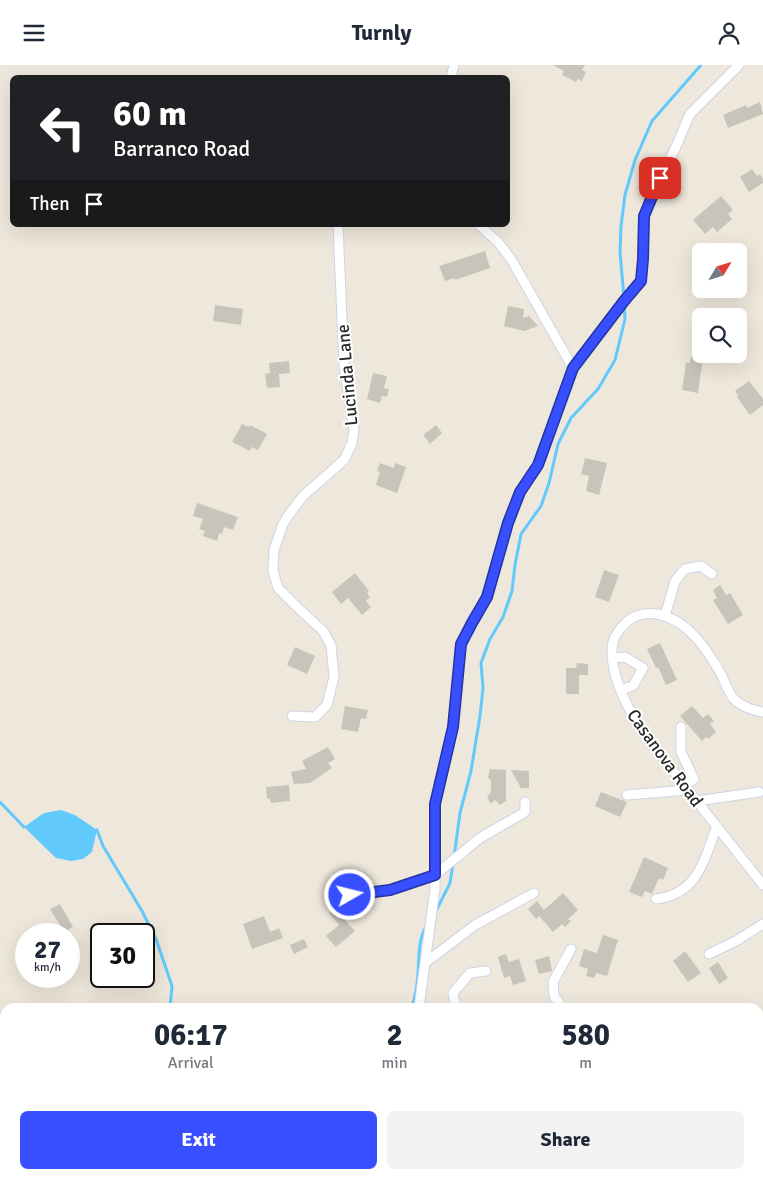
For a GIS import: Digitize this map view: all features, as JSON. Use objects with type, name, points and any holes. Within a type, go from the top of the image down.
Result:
[{"type":"street","points":[[420,1003],[436,889],[435,804],[453,727],[461,644],[487,597],[508,523],[520,492],[538,465],[573,368],[641,281],[644,216],[653,192],[690,114],[739,65]]},
{"type":"street","name":"Lucinda Lane","points":[[292,716],[315,717],[327,705],[334,677],[331,645],[323,631],[278,588],[273,571],[274,550],[283,524],[303,496],[344,460],[352,443],[354,430],[344,366],[338,227]]},
{"type":"street","points":[[481,227],[498,242],[511,259],[573,368]]},
{"type":"street","points":[[666,616],[674,581],[685,569],[701,566],[712,574]]},
{"type":"street","name":"Casanova Road","points":[[763,712],[745,708],[734,698],[712,659],[698,640],[683,625],[670,617],[648,613],[633,616],[619,630],[611,648],[614,673],[626,705],[643,733],[763,885]]},
{"type":"street","points":[[612,658],[625,657],[643,668],[633,686],[621,690]]},
{"type":"street","points":[[628,795],[687,788],[694,779],[681,752],[681,727]]},
{"type":"street","points":[[697,801],[759,792]]},
{"type":"street","points":[[350,895],[390,890],[435,875],[480,838],[524,812],[525,802]]},
{"type":"street","points":[[656,899],[668,897],[690,885],[702,868],[717,826]]},
{"type":"street","points":[[425,963],[475,925],[534,893]]},
{"type":"street","points":[[709,954],[736,941],[763,924]]},
{"type":"street","points":[[559,1003],[554,997],[553,983],[571,949]]},
{"type":"street","points":[[455,1003],[453,993],[470,973],[486,971]]},
{"type":"water","points":[[61,810],[75,815],[97,830],[92,852],[83,859],[71,861],[56,858],[24,827],[44,813]]},
{"type":"building","points":[[553,65],[585,65],[582,70],[586,72],[582,81],[578,79],[576,82],[562,75],[564,71]]},
{"type":"building","points":[[760,102],[763,114],[728,128],[723,115],[746,105],[747,108]]},
{"type":"building","points":[[752,169],[757,176],[760,174],[763,183],[749,192],[740,177]]},
{"type":"building","points":[[721,196],[733,210],[728,214],[732,219],[717,232],[713,227],[705,234],[693,220]]},
{"type":"building","points":[[485,251],[490,268],[455,280],[454,278],[445,281],[439,266]]},
{"type":"building","points":[[215,305],[243,309],[241,325],[213,321]]},
{"type":"building","points":[[508,306],[524,309],[523,318],[529,316],[538,326],[524,331],[504,326]]},
{"type":"building","points":[[691,356],[692,363],[702,363],[698,393],[682,390],[686,363],[690,363]]},
{"type":"building","points":[[289,361],[290,373],[279,374],[280,387],[267,388],[265,374],[270,373],[269,363]]},
{"type":"building","points":[[373,373],[387,376],[384,388],[389,389],[387,397],[382,396],[380,403],[367,399]]},
{"type":"building","points":[[749,381],[763,399],[763,405],[750,415],[735,391]]},
{"type":"building","points":[[242,424],[249,427],[250,425],[267,434],[258,450],[252,447],[250,451],[232,442]]},
{"type":"building","points":[[436,425],[442,433],[430,444],[423,435]]},
{"type":"building","points":[[585,458],[607,463],[599,495],[586,491],[589,476],[581,474]]},
{"type":"building","points":[[380,463],[394,468],[395,463],[406,467],[397,493],[376,485],[380,472],[377,471]]},
{"type":"building","points":[[197,503],[238,517],[233,530],[224,527],[222,534],[219,533],[217,541],[203,536],[205,531],[199,529],[203,519],[193,516]]},
{"type":"building","points":[[604,570],[619,575],[609,602],[595,597]]},
{"type":"building","points":[[355,573],[369,591],[367,593],[370,597],[366,601],[371,607],[362,615],[348,598],[341,604],[332,592]]},
{"type":"building","points":[[720,585],[726,595],[730,593],[743,615],[728,624],[713,600],[717,598],[713,590]]},
{"type":"building","points":[[660,643],[677,680],[666,685],[647,649]]},
{"type":"building","points":[[295,647],[315,656],[307,674],[287,665]]},
{"type":"building","points":[[577,663],[588,664],[588,675],[579,675],[579,694],[566,694],[566,668],[576,668]]},
{"type":"building","points":[[345,706],[368,710],[366,719],[361,718],[358,732],[341,729]]},
{"type":"building","points":[[692,706],[703,718],[708,714],[714,721],[710,724],[716,732],[708,739],[706,737],[702,741],[680,716]]},
{"type":"building","points":[[328,747],[335,759],[328,763],[332,768],[310,783],[294,784],[291,772],[306,769],[302,761]]},
{"type":"building","points":[[490,769],[506,770],[506,801],[500,805],[495,800],[491,804],[487,797],[491,792],[491,781],[488,777]]},
{"type":"building","points":[[511,770],[529,771],[529,788],[521,788]]},
{"type":"building","points":[[289,785],[290,801],[271,803],[270,798],[267,799],[266,787]]},
{"type":"building","points":[[601,792],[627,802],[620,817],[595,806]]},
{"type":"building","points":[[644,857],[668,868],[663,880],[659,878],[652,894],[645,891],[642,897],[629,892]]},
{"type":"building","points":[[563,893],[578,910],[568,919],[571,921],[565,927],[562,924],[553,932],[539,916],[536,919],[528,909],[537,901],[544,910]]},
{"type":"building","points":[[60,904],[71,923],[59,923],[50,909]]},
{"type":"building","points":[[334,908],[355,931],[336,947],[326,936],[339,925],[329,913]]},
{"type":"building","points":[[264,916],[270,932],[279,928],[283,938],[252,949],[243,924]]},
{"type":"building","points":[[603,935],[618,940],[607,976],[596,973],[594,978],[586,976],[588,969],[579,966],[584,949],[597,953]]},
{"type":"building","points":[[304,939],[308,947],[294,954],[290,945]]},
{"type":"building","points":[[685,951],[701,973],[688,982],[673,961]]},
{"type":"building","points":[[506,954],[509,962],[519,959],[526,981],[513,985],[510,976],[504,978],[498,957]]},
{"type":"building","points":[[549,956],[552,971],[539,974],[535,960]]},
{"type":"building","points":[[718,962],[728,978],[719,984],[709,968]]},
{"type":"waterway","points":[[624,298],[620,252],[621,226],[625,195],[635,160],[652,121],[701,65]]},
{"type":"waterway","points":[[454,857],[460,813],[471,771],[480,716],[483,688],[481,663],[490,639],[503,617],[512,591],[521,534],[541,506],[549,483],[558,444],[571,418],[598,389],[615,360],[625,319],[624,304]]},
{"type":"waterway","points":[[0,802],[24,827]]},
{"type":"waterway","points":[[97,830],[103,846],[142,911],[156,939],[172,986],[170,1003]]},
{"type":"waterway","points":[[435,913],[450,883],[453,863]]},
{"type":"waterway","points":[[413,1003],[417,984],[421,939],[427,925]]},
{"type":"route","points":[[350,895],[390,890],[435,875],[435,804],[453,727],[461,644],[487,597],[508,523],[520,492],[538,465],[573,368],[641,281],[644,216],[660,178]]}]
